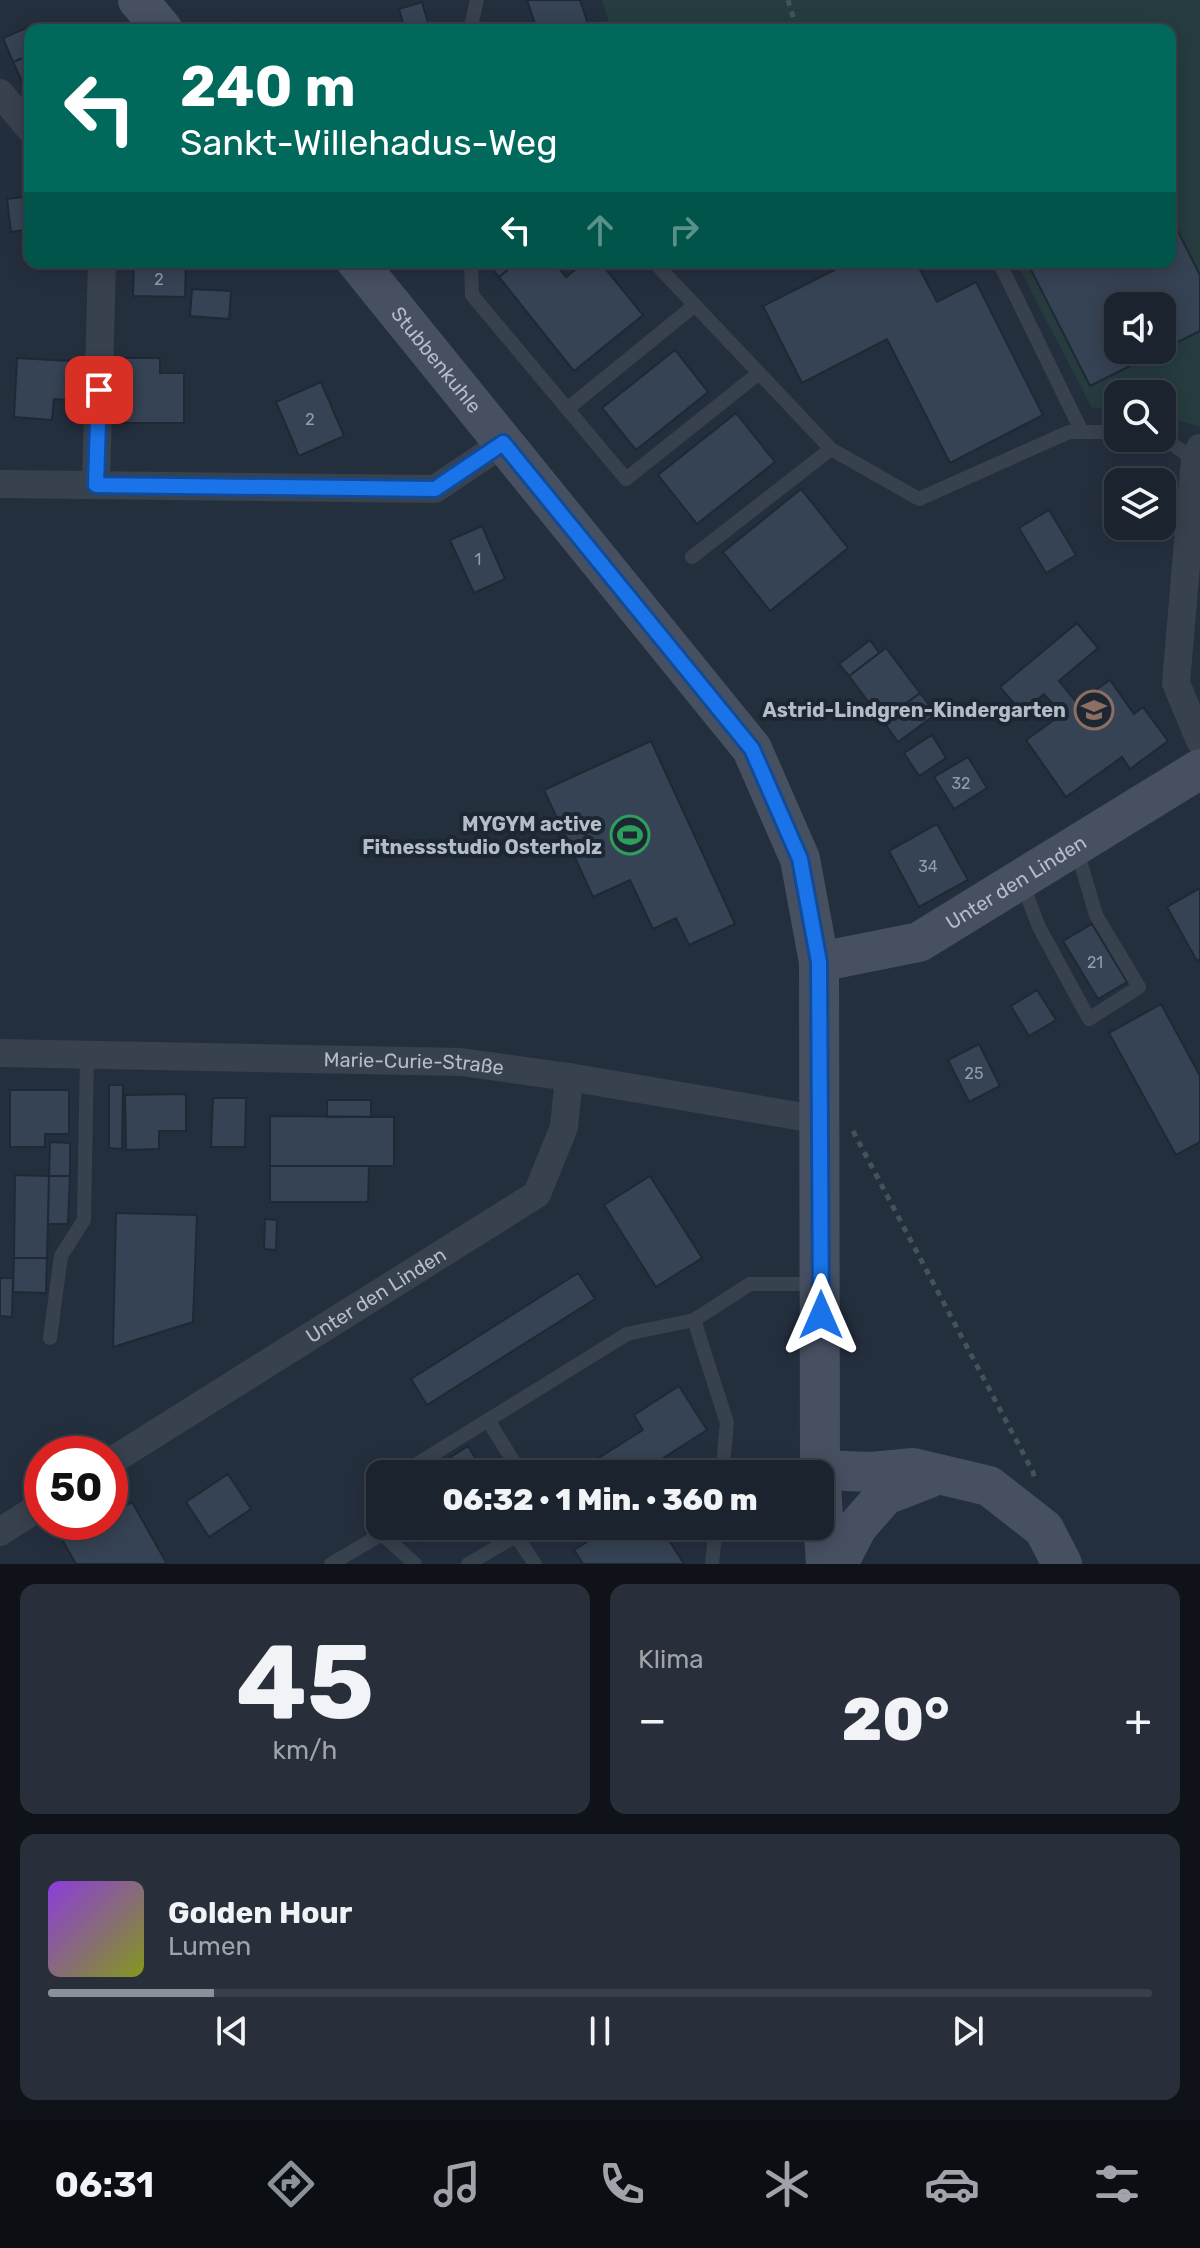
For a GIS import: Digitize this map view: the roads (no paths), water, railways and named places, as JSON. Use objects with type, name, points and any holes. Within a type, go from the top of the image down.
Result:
[{"type":"main road","points":[[138,0],[158,24]]},
{"type":"main road","name":"Stubbenkuhle","points":[[362,268],[752,749],[800,859],[819,962],[820,1460]]},
{"type":"main road","name":"Unter den Linden","points":[[819,962],[919,942],[1200,769]]},
{"type":"main road","points":[[834,1471],[871,1472],[913,1468],[989,1486],[1044,1529],[1062,1564]]},
{"type":"main road","points":[[838,1564],[857,1527],[885,1495],[941,1473]]},
{"type":"main road","name":"Stubbenkuhle","points":[[824,1540],[826,1564]]},
{"type":"street","points":[[0,93],[24,122]]},
{"type":"street","points":[[96,485],[102,268]]},
{"type":"street","points":[[0,484],[435,489],[503,443]]},
{"type":"street","points":[[1198,454],[1176,683],[1200,741]]},
{"type":"street","name":"Marie-Curie-Straße","points":[[0,1053],[461,1062],[821,1120]]},
{"type":"street","name":"Unter den Linden","points":[[128,1451],[537,1194],[564,1127],[569,1077]]},
{"type":"street","points":[[0,1532],[24,1517]]},
{"type":"lane","points":[[471,24],[477,0]]},
{"type":"lane","points":[[471,268],[472,295],[626,479],[759,373]]},
{"type":"lane","points":[[660,268],[831,449],[919,499],[1069,432],[1104,432]]},
{"type":"lane","points":[[1002,268],[1082,432]]},
{"type":"lane","points":[[567,409],[695,305]]},
{"type":"lane","points":[[1176,444],[1198,454]]},
{"type":"lane","points":[[692,557],[831,449]]},
{"type":"lane","points":[[1020,880],[1039,927],[1089,1019],[1139,987],[1096,915],[1075,846]]},
{"type":"lane","points":[[50,1338],[61,1256],[84,1220],[87,1055]]},
{"type":"lane","points":[[424,1460],[627,1334],[694,1320],[750,1284],[821,1284]]},
{"type":"lane","points":[[694,1320],[727,1423],[723,1460]]},
{"type":"lane","points":[[488,1420],[512,1460]]},
{"type":"lane","points":[[331,1564],[367,1540]]},
{"type":"lane","points":[[392,1540],[415,1564]]},
{"type":"lane","points":[[468,1564],[506,1540]]},
{"type":"lane","points":[[524,1540],[535,1564]]},
{"type":"lane","points":[[712,1564],[715,1540]]},
{"type":"place","name":"Astrid-Lindgren-Kindergarten","points":[[1094,710]]},
{"type":"place","name":"MYGYM active Fitnessstudio Osterholz","points":[[630,835]]}]
